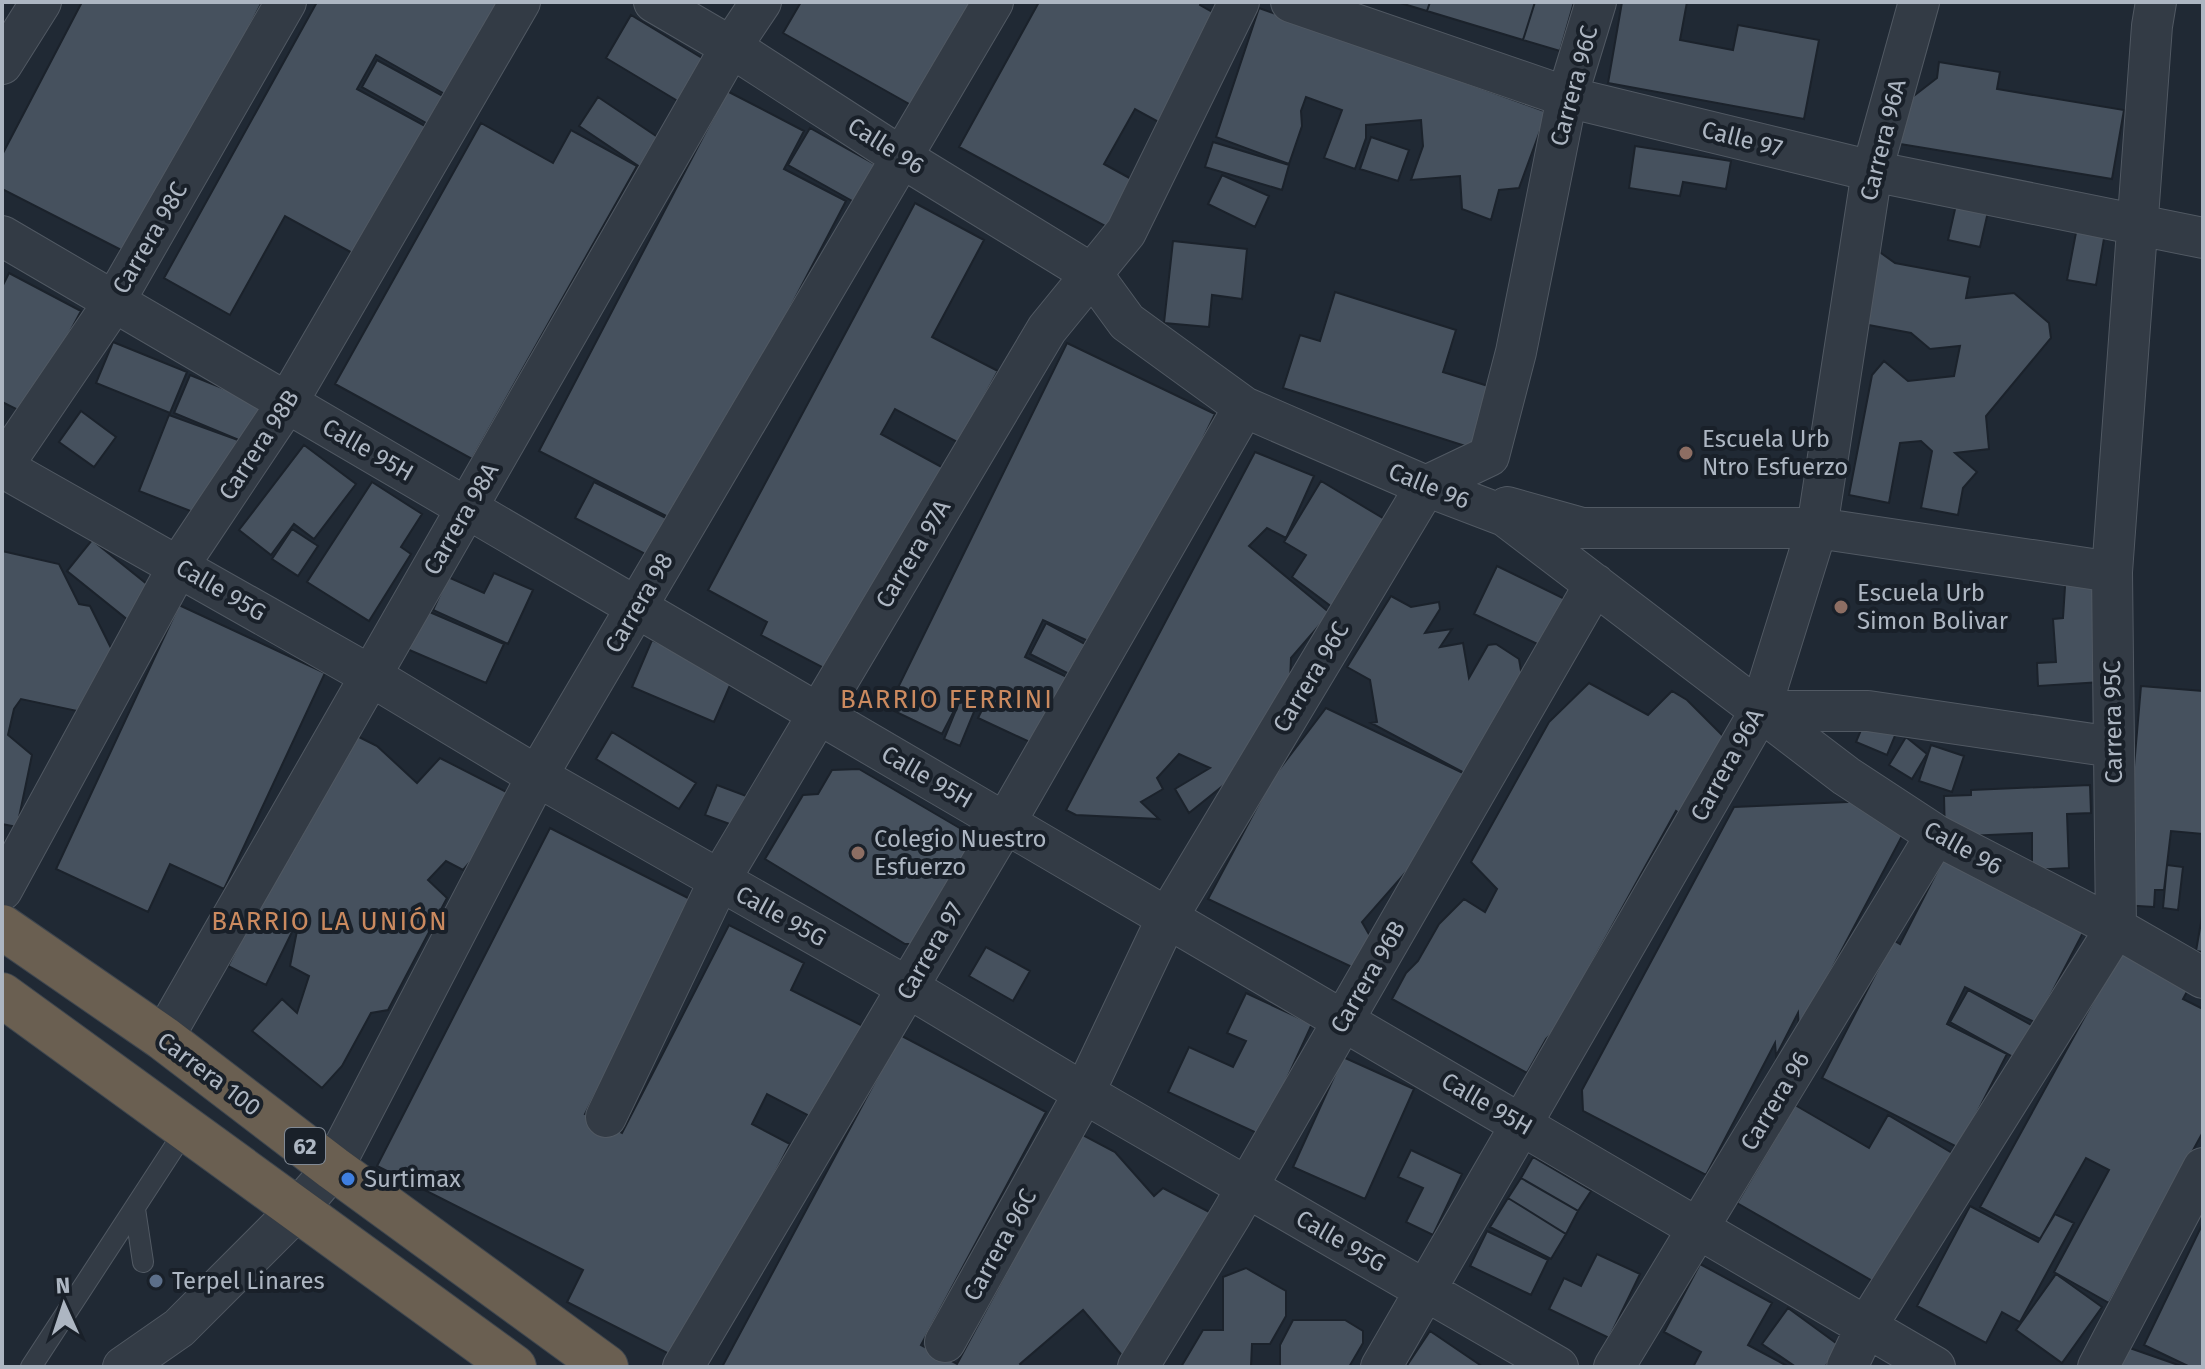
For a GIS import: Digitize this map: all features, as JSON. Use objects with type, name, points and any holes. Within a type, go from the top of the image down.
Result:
[{"type":"highway","name":"Carrera 100","points":[[2,927],[163,1038],[333,1168],[606,1367]]},
{"type":"highway","name":"62","points":[[2,995],[514,1367]]},
{"type":"street","points":[[2,64],[41,2]]},
{"type":"street","name":"Carrera 98C","points":[[2,467],[114,302],[286,2]]},
{"type":"street","name":"Carrera 98B","points":[[2,890],[179,565],[287,403],[520,2]]},
{"type":"street","name":"Calle 96","points":[[654,2],[1092,274],[1127,322],[1244,407],[1426,486],[1505,516],[1846,776],[1936,835],[2116,928],[2203,978]]},
{"type":"street","name":"Carrera 98A","points":[[163,1038],[731,47],[761,2]]},
{"type":"street","name":"Carrera 98","points":[[123,1367],[179,1328],[184,1313],[297,1210],[333,1168],[537,776],[993,2]]},
{"type":"street","name":"Carrera 97A","points":[[606,1117],[719,881],[1047,329],[1126,232],[1239,2]]},
{"type":"street","name":"Calle 97","points":[[1291,2],[1567,97],[1872,171],[2203,238]]},
{"type":"street","name":"Carrera 96C","points":[[945,1342],[1084,1093],[1167,918],[1426,486],[1489,456],[1516,352],[1567,97],[1596,2]]},
{"type":"street","name":"Carrera 96A","points":[[1381,1367],[1760,711],[1817,528],[1872,171],[1919,2]]},
{"type":"street","name":"Carrera 95C","points":[[2116,928],[2112,572],[2156,2]]},
{"type":"street","name":"Calle 95H","points":[[2,236],[1935,1367]]},
{"type":"street","name":"Carrera 97","points":[[683,1367],[909,988],[1244,407]]},
{"type":"street","name":"Calle 95G","points":[[2,467],[371,676],[537,776],[909,988],[1084,1093],[1558,1367]]},
{"type":"street","points":[[1426,486],[1582,528],[1817,528],[2112,572]]},
{"type":"street","name":"Carrera 96B","points":[[1138,1367],[1246,1187],[1595,584]]},
{"type":"street","points":[[1760,711],[1868,711],[2113,747]]},
{"type":"street","name":"Carrera 96","points":[[1614,1367],[1936,835]]},
{"type":"street","points":[[1847,1367],[1866,1327],[2116,928]]},
{"type":"street","points":[[2098,1367],[2203,1168]]},
{"type":"lane","points":[[31,1367],[186,1129]]},
{"type":"lane","points":[[135,1209],[143,1262]]},
{"type":"building","points":[[82,2],[262,2],[131,255],[2,189],[2,155]]},
{"type":"building","points":[[317,2],[503,2],[450,97],[376,55],[357,89],[427,127],[356,255],[285,216],[230,315],[164,278]]},
{"type":"building","points":[[801,2],[990,2],[927,114],[783,33]]},
{"type":"building","points":[[1039,2],[1201,2],[1200,5],[1223,18],[1164,125],[1135,109],[1104,164],[1144,186],[1118,233],[959,147]]},
{"type":"building","points":[[1397,2],[1430,2],[1427,11]]},
{"type":"building","points":[[1430,2],[1535,2],[1523,40],[1427,11]]},
{"type":"building","points":[[1535,2],[1574,2],[1560,51],[1523,40]]},
{"type":"building","points":[[1622,2],[1687,2],[1680,40],[1733,50],[1738,25],[1819,40],[1804,119],[1608,83]]},
{"type":"building","points":[[1259,8],[1547,112],[1519,188],[1499,190],[1491,220],[1462,209],[1460,176],[1411,180],[1423,146],[1421,120],[1366,125],[1366,138],[1355,169],[1324,158],[1342,110],[1306,97],[1301,111],[1302,126],[1289,164],[1216,137]]},
{"type":"building","points":[[631,15],[707,61],[681,103],[606,58]]},
{"type":"building","points":[[377,60],[443,96],[428,124],[362,87]]},
{"type":"building","points":[[1939,62],[2000,72],[1997,89],[2124,110],[2112,179],[1888,142],[1893,112],[1937,78]]},
{"type":"building","points":[[727,91],[804,131],[784,169],[846,201],[678,522],[539,451]]},
{"type":"building","points":[[598,97],[662,140],[643,169],[579,126]]},
{"type":"building","points":[[481,123],[553,163],[571,130],[637,166],[472,459],[335,384]]},
{"type":"building","points":[[810,128],[885,170],[863,207],[788,165]]},
{"type":"building","points":[[1371,137],[1409,150],[1398,181],[1360,169]]},
{"type":"building","points":[[1213,142],[1289,165],[1282,190],[1205,167]]},
{"type":"building","points":[[1635,146],[1731,161],[1726,189],[1683,182],[1680,196],[1629,188]]},
{"type":"building","points":[[1222,175],[1269,196],[1255,227],[1208,204]]},
{"type":"building","points":[[1958,196],[1990,203],[1980,247],[1948,240]]},
{"type":"building","points":[[915,203],[984,240],[932,337],[998,371],[959,443],[895,409],[881,434],[949,471],[839,676],[761,635],[767,622],[708,590]]},
{"type":"building","points":[[2078,222],[2106,227],[2096,285],[2067,280]]},
{"type":"building","points":[[1173,241],[1247,249],[1242,299],[1212,295],[1209,327],[1164,323]]},
{"type":"building","points":[[1874,248],[1895,263],[1970,277],[1966,298],[2014,293],[2049,323],[2051,338],[1986,416],[1989,449],[1955,453],[1977,472],[1963,488],[1958,515],[1921,508],[1932,451],[1921,441],[1900,443],[1889,503],[1849,495],[1872,375],[1884,361],[1908,381],[1954,376],[1960,346],[1930,349],[1911,333],[1858,323]]},
{"type":"building","points":[[9,273],[81,311],[26,414],[2,402],[2,287]]},
{"type":"building","points":[[1335,292],[1456,330],[1443,372],[1501,390],[1481,451],[1283,388],[1300,335],[1320,341]]},
{"type":"building","points":[[113,342],[187,372],[170,413],[96,383]]},
{"type":"building","points":[[1067,343],[1215,414],[1101,647],[1043,620],[1025,657],[1067,677],[1034,744],[978,718],[983,708],[961,697],[942,734],[888,708]]},
{"type":"building","points":[[190,375],[262,404],[246,443],[174,413]]},
{"type":"building","points":[[81,411],[116,437],[94,467],[59,442]]},
{"type":"building","points":[[169,415],[238,440],[206,517],[139,491]]},
{"type":"building","points":[[304,445],[356,484],[314,539],[294,524],[271,555],[239,530]]},
{"type":"building","points":[[1255,452],[1314,476],[1286,538],[1267,528],[1249,546],[1330,613],[1291,658],[1289,706],[1250,764],[1189,813],[1175,789],[1210,768],[1179,754],[1157,778],[1163,789],[1141,802],[1159,819],[1076,815],[1066,810]]},
{"type":"building","points":[[1321,481],[1386,520],[1332,607],[1292,577],[1306,555],[1284,542]]},
{"type":"building","points":[[372,482],[422,514],[401,547],[411,554],[369,621],[307,582]]},
{"type":"building","points":[[594,482],[666,518],[647,555],[575,518]]},
{"type":"building","points":[[292,529],[318,546],[298,576],[272,559]]},
{"type":"building","points":[[92,540],[158,593],[133,624],[67,571]]},
{"type":"building","points":[[2,551],[59,564],[79,604],[90,606],[117,660],[77,711],[21,699],[14,709],[8,735],[32,755],[17,827],[2,824]]},
{"type":"building","points":[[1497,566],[1573,603],[1550,650],[1474,614]]},
{"type":"building","points":[[2066,571],[2095,576],[2102,682],[2038,686],[2037,663],[2056,662],[2053,619],[2063,618]]},
{"type":"building","points":[[494,573],[533,590],[508,644],[433,610],[448,577],[484,593]]},
{"type":"building","points":[[1391,596],[1411,607],[1439,602],[1440,609],[1425,633],[1452,629],[1440,647],[1463,643],[1469,678],[1488,645],[1496,644],[1519,659],[1524,688],[1470,776],[1371,723],[1377,722],[1370,680],[1347,667]]},
{"type":"building","points":[[179,605],[325,673],[224,889],[170,864],[148,912],[56,869]]},
{"type":"building","points":[[425,610],[504,644],[486,683],[407,649]]},
{"type":"building","points":[[1046,623],[1085,644],[1069,674],[1030,654]]},
{"type":"building","points":[[652,640],[734,676],[714,722],[632,687]]},
{"type":"building","points":[[1589,683],[1648,715],[1672,691],[1687,700],[1727,740],[1679,813],[1676,811],[1554,1031],[1546,1039],[1527,1073],[1392,999],[1439,924],[1464,899],[1485,912],[1497,889],[1471,862],[1549,722]]},
{"type":"building","points":[[2141,686],[2203,691],[2203,834],[2171,831],[2164,890],[2155,890],[2154,907],[2122,905]]},
{"type":"building","points":[[960,700],[976,707],[960,746],[944,739]]},
{"type":"building","points":[[1326,708],[1463,773],[1428,847],[1362,922],[1370,936],[1354,968],[1208,899],[1272,779]]},
{"type":"building","points":[[1866,718],[1897,731],[1887,755],[1856,742]]},
{"type":"building","points":[[612,732],[696,783],[679,809],[596,759]]},
{"type":"building","points":[[351,733],[377,746],[417,783],[440,758],[512,795],[485,845],[463,870],[446,861],[428,880],[447,898],[388,1010],[371,1013],[342,1066],[322,1088],[252,1031],[282,999],[297,1013],[309,976],[290,966],[297,931],[258,911]]},
{"type":"building","points":[[1906,737],[1927,754],[1912,779],[1889,765]]},
{"type":"building","points":[[1931,745],[1964,756],[1952,792],[1919,781]]},
{"type":"building","points":[[859,769],[980,840],[914,944],[905,944],[765,859],[803,795],[818,794],[832,770]]},
{"type":"building","points":[[717,785],[757,800],[746,830],[705,815]]},
{"type":"building","points":[[2090,785],[2091,813],[2067,814],[2069,868],[2032,870],[2032,833],[1945,837],[1944,796],[1971,795],[1971,790]]},
{"type":"building","points":[[1871,801],[1910,821],[1799,1031],[1798,1013],[1776,1056],[1775,1043],[1706,1175],[1583,1111],[1582,1090],[1734,807]]},
{"type":"building","points":[[550,828],[694,901],[585,1114],[622,1133],[729,925],[804,963],[791,990],[863,1026],[815,1119],[767,1094],[752,1124],[790,1144],[679,1359],[567,1302],[583,1270],[377,1166]]},
{"type":"building","points":[[1947,852],[2088,923],[2036,1023],[1965,987],[1947,1024],[2007,1054],[1959,1148],[1822,1078],[1893,940],[1900,944]]},
{"type":"building","points":[[2167,865],[2183,867],[2178,910],[2163,908]]},
{"type":"building","points":[[2203,911],[2203,952],[2196,951]]},
{"type":"building","points":[[254,914],[292,932],[266,985],[228,966]]},
{"type":"building","points":[[986,947],[1030,971],[1013,1001],[969,976]]},
{"type":"building","points":[[2122,949],[2190,986],[2183,999],[2203,1009],[2203,1132],[2109,1303],[2054,1272],[2109,1170],[2086,1158],[2040,1239],[1980,1207]]},
{"type":"building","points":[[1968,990],[2033,1026],[2015,1058],[1950,1022]]},
{"type":"building","points":[[1246,993],[1312,1024],[1261,1135],[1168,1092],[1189,1047],[1233,1067],[1246,1041],[1227,1033]]},
{"type":"building","points":[[900,1035],[1046,1112],[921,1345],[957,1364],[1081,1134],[1115,1152],[1154,1196],[1163,1188],[1217,1216],[1132,1367],[1083,1310],[1020,1364],[1022,1367],[722,1367]]},
{"type":"building","points":[[1343,1057],[1414,1089],[1365,1199],[1293,1167]]},
{"type":"building","points":[[1795,1105],[1869,1148],[1888,1115],[1952,1153],[1876,1283],[1737,1203]]},
{"type":"building","points":[[1411,1150],[1462,1174],[1433,1235],[1406,1222],[1423,1188],[1398,1177]]},
{"type":"building","points":[[1533,1157],[1591,1191],[1578,1211],[1521,1178]]},
{"type":"building","points":[[1521,1178],[1578,1211],[1566,1234],[1508,1198]]},
{"type":"building","points":[[1508,1198],[1566,1234],[1551,1259],[1490,1227]]},
{"type":"building","points":[[1970,1206],[2038,1242],[2055,1214],[2074,1223],[2020,1322],[2002,1312],[1986,1343],[1917,1306]]},
{"type":"building","points":[[2203,1223],[2203,1367],[2190,1367],[2144,1345]]},
{"type":"building","points":[[1487,1231],[1548,1260],[1531,1295],[1470,1266]]},
{"type":"building","points":[[1597,1254],[1640,1274],[1609,1338],[1549,1309],[1564,1278],[1581,1286]]},
{"type":"building","points":[[1700,1264],[1772,1303],[1748,1345],[1789,1367],[1693,1367],[1701,1352],[1664,1332]]},
{"type":"building","points":[[1246,1268],[1286,1291],[1286,1316],[1270,1344],[1252,1344],[1251,1366],[1280,1366],[1280,1345],[1293,1320],[1345,1320],[1363,1331],[1363,1343],[1349,1367],[1181,1367],[1203,1330],[1223,1330],[1223,1277]]},
{"type":"building","points":[[2056,1274],[2102,1307],[2062,1363],[2016,1330]]},
{"type":"building","points":[[1788,1308],[1840,1346],[1825,1367],[1796,1367],[1762,1344]]},
{"type":"building","points":[[1430,1331],[1483,1367],[1406,1367]]},
{"type":"building","points":[[2124,1346],[2184,1367],[2117,1367]]},
{"type":"place","name":"Escuela Urb Ntro Esfuerzo","points":[[1686,453]]},
{"type":"place","name":"Escuela Urb Simon Bolivar","points":[[1841,607]]},
{"type":"place","name":"Colegio Nuestro Esfuerzo","points":[[858,853]]},
{"type":"place","name":"Surtimax","points":[[348,1179]]},
{"type":"place","name":"Terpel Linares","points":[[156,1281]]},
{"type":"district","name":"BARRIO FERRINI","points":[[947,699]]},
{"type":"district","name":"BARRIO LA UNIÓN","points":[[330,921]]}]
